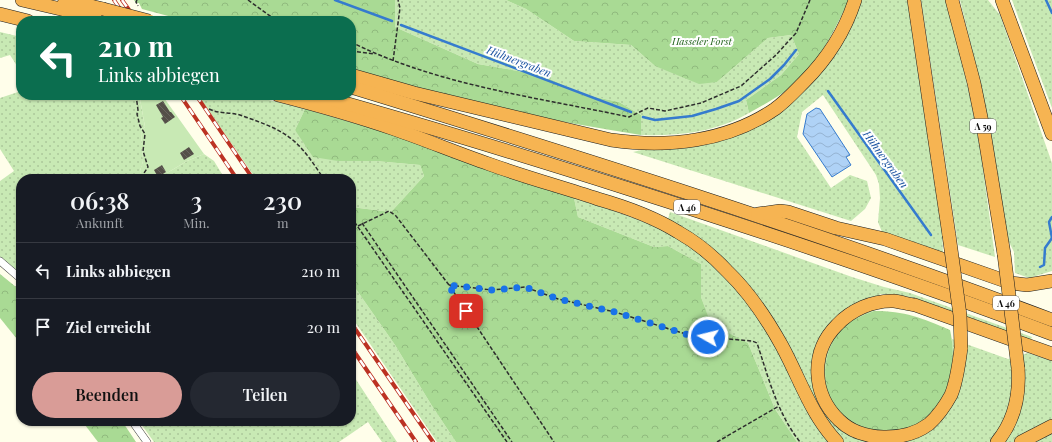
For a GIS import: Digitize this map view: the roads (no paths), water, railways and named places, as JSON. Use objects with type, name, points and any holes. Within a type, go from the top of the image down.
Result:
[{"type":"highway","points":[[22,0],[47,6],[82,4],[106,16]]},
{"type":"highway","points":[[356,76],[414,93],[611,140],[659,144],[691,141],[716,135],[746,125],[775,109],[817,69],[843,29],[855,0]]},
{"type":"highway","points":[[914,0],[960,315],[961,348],[957,374],[951,394],[941,412],[928,425],[915,432],[896,438],[874,438],[857,432],[839,420],[826,404],[820,388],[817,372],[821,347],[831,331],[843,318],[856,309],[877,303],[893,301],[915,305],[1052,354]]},
{"type":"highway","name":"A 59","points":[[952,0],[974,84],[984,132],[1004,254],[1018,368],[1019,384],[1017,402],[1012,418],[997,442]]},
{"type":"highway","points":[[1002,0],[1052,134]]},
{"type":"highway","points":[[0,14],[16,18]]},
{"type":"highway","name":"A 46","points":[[356,89],[754,214],[899,264],[1052,320]]},
{"type":"highway","points":[[296,100],[394,129],[490,164],[622,206],[644,214],[679,232],[705,251],[727,270],[749,294],[782,347],[811,407],[837,442]]},
{"type":"highway","name":"A 46","points":[[333,100],[491,146],[700,211],[892,276],[1052,334]]},
{"type":"highway","points":[[754,214],[780,211],[788,212],[836,228],[890,241],[1011,283],[1027,285],[1052,281]]},
{"type":"highway","points":[[1021,442],[1052,426]]},
{"type":"street","points":[[0,261],[16,275]]},
{"type":"street","points":[[136,426],[147,442]]},
{"type":"water","points":[[816,108],[820,109],[850,155],[846,157],[851,165],[832,177],[803,134],[807,114]]},
{"type":"waterway","name":"Hühnergraben","points":[[335,0],[392,21]]},
{"type":"waterway","points":[[1046,0],[1052,13]]},
{"type":"waterway","name":"Hühnergraben","points":[[401,25],[631,112]]},
{"type":"waterway","name":"Hühnergraben","points":[[643,117],[655,120],[692,116],[739,101],[770,79],[796,50]]},
{"type":"waterway","name":"Hühnergraben","points":[[828,91],[931,235]]},
{"type":"waterway","name":"Hühnergraben","points":[[1052,217],[1049,222],[1052,238]]},
{"type":"waterway","name":"Hühnergraben","points":[[1040,267],[1044,265],[1045,248],[1052,238]]},
{"type":"railway","points":[[114,0],[125,16]]},
{"type":"railway","points":[[122,0],[133,16]]},
{"type":"railway","points":[[183,100],[234,174]]},
{"type":"railway","points":[[199,100],[250,174]]},
{"type":"railway","points":[[356,330],[433,442]]},
{"type":"railway","points":[[356,354],[416,442]]},
{"type":"park label","name":"Hasseler Forst","points":[[702,41]]}]
